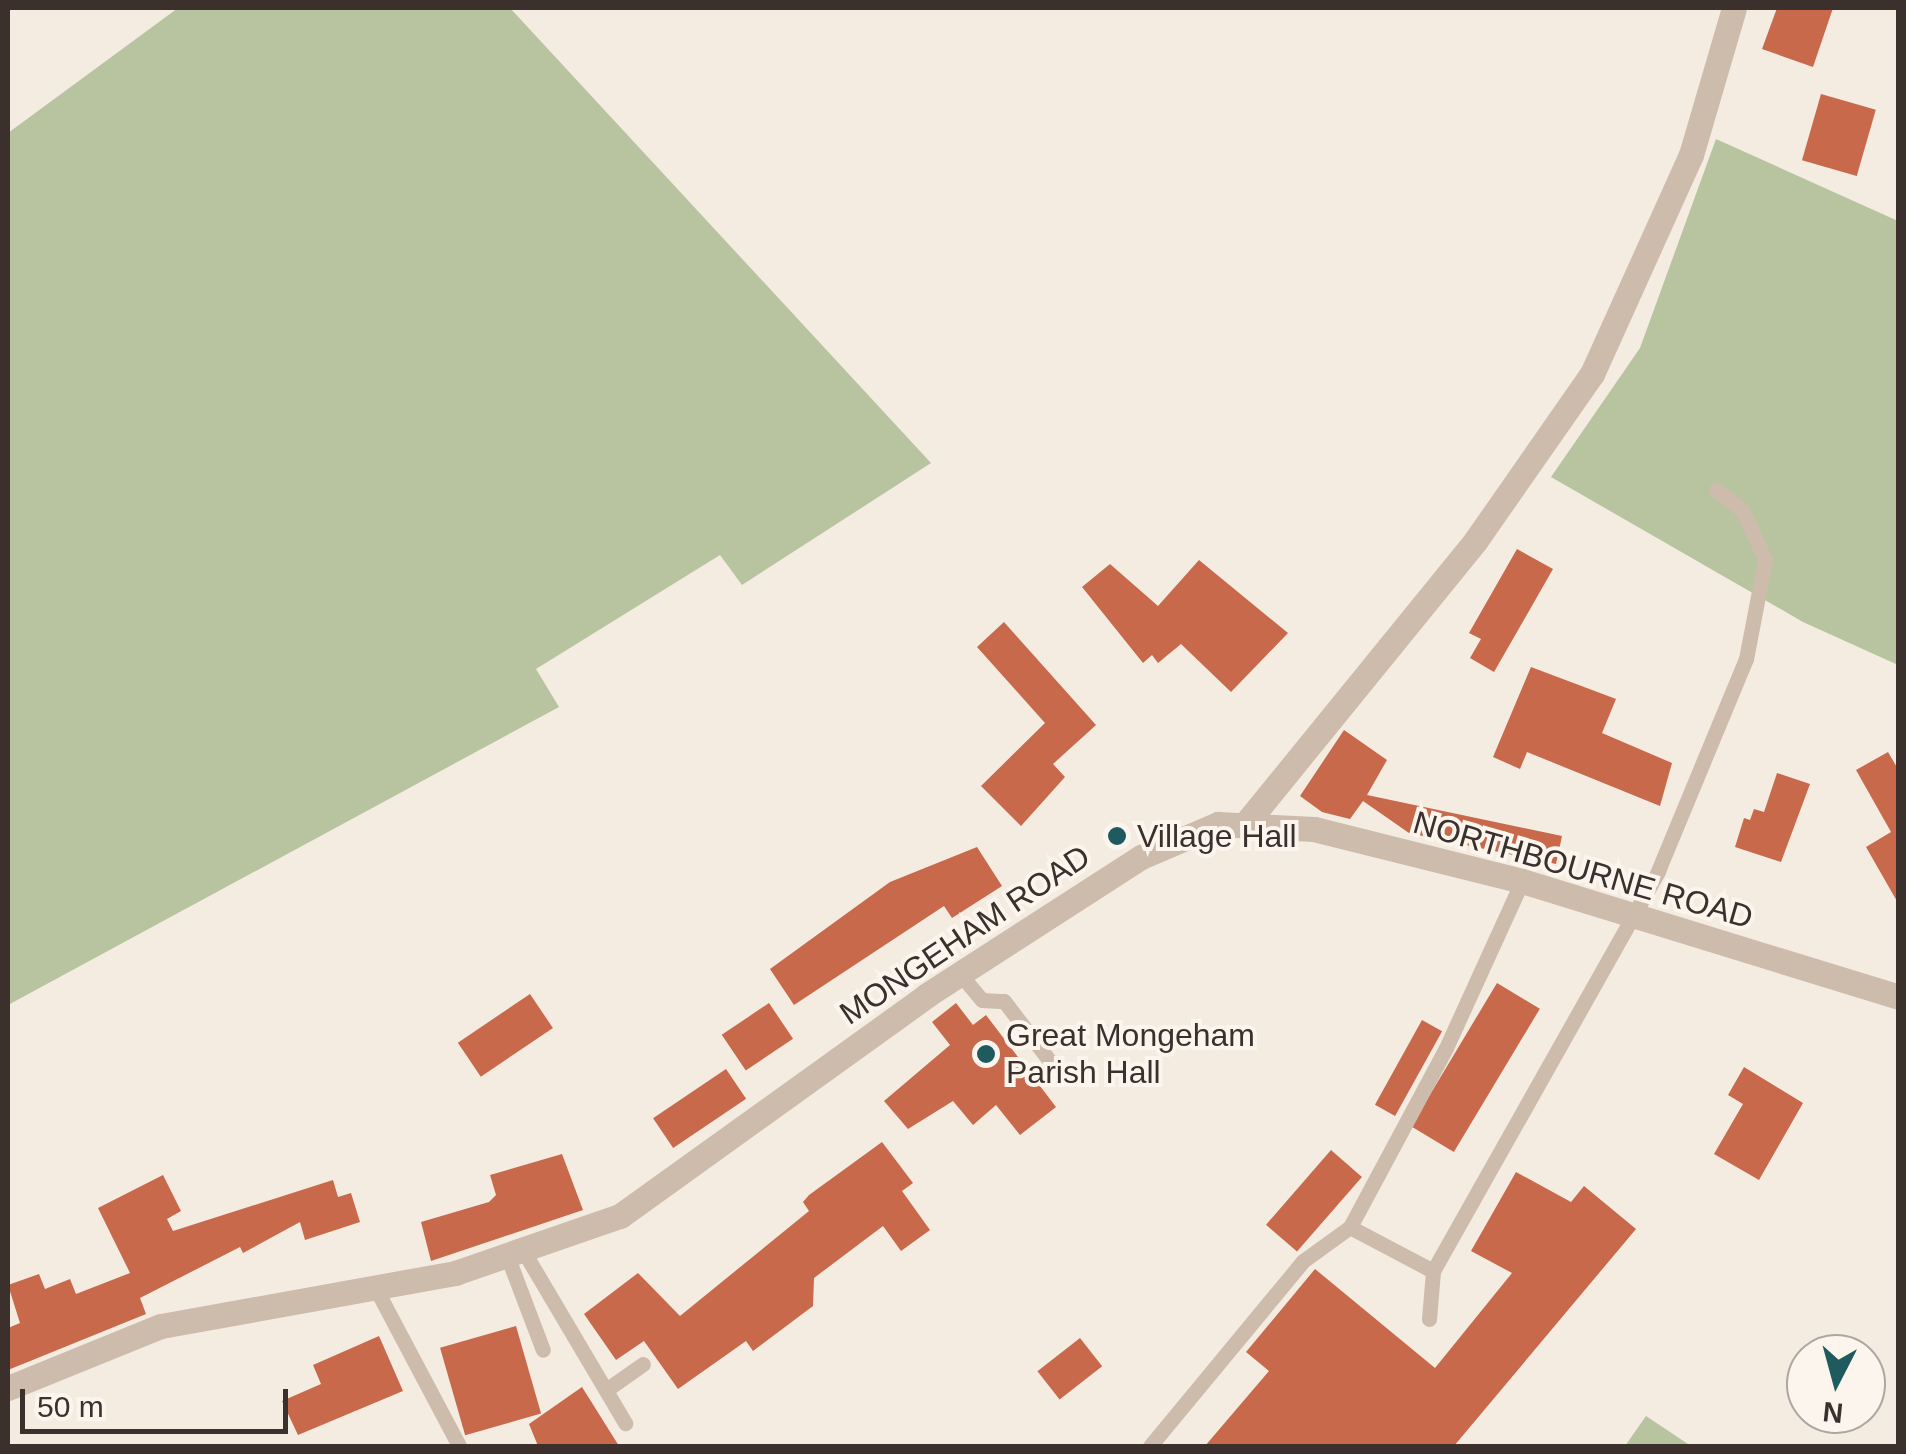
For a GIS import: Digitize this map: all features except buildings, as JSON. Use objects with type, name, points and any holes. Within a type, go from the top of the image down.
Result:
[{"type":"street","points":[[1247,822],[1476,540],[1592,374],[1691,155],[1734,8]]},
{"type":"street","name":"NORTHBOURNE ROAD","points":[[1247,822],[1314,829],[1522,881],[1898,997]]},
{"type":"street","name":"MONGEHAM ROAD","points":[[8,1388],[161,1326],[376,1289],[516,1256],[620,1216],[960,974],[1140,857],[1206,828],[1247,822]]},
{"type":"lane","points":[[1429,1319],[1433,1271],[1628,914],[1658,871],[1759,621],[1765,559],[1749,519],[1716,490]]},
{"type":"lane","points":[[1150,1446],[1303,1262],[1350,1227],[1446,1048],[1522,881]]},
{"type":"lane","points":[[960,974],[982,1000],[1004,1001],[1055,1068]]},
{"type":"lane","points":[[1350,1227],[1433,1271]]},
{"type":"lane","points":[[516,1256],[543,1350]]},
{"type":"lane","points":[[516,1256],[625,1423]]},
{"type":"lane","points":[[376,1289],[459,1446]]},
{"type":"lane","points":[[606,1390],[643,1364]]},
{"type":"green space","points":[[178,8],[510,8],[931,463],[742,585],[720,555],[536,669],[559,707],[8,1005],[8,133]]},
{"type":"green space","points":[[1716,139],[1898,221],[1898,665],[1803,622],[1551,477],[1640,348]]},
{"type":"green space","points":[[1646,1416],[1691,1446],[1625,1446]]},
{"type":"place","name":"Village Hall","points":[[1117,836]]},
{"type":"place","name":"Great Mongeham Parish Hall","points":[[986,1054]]}]
